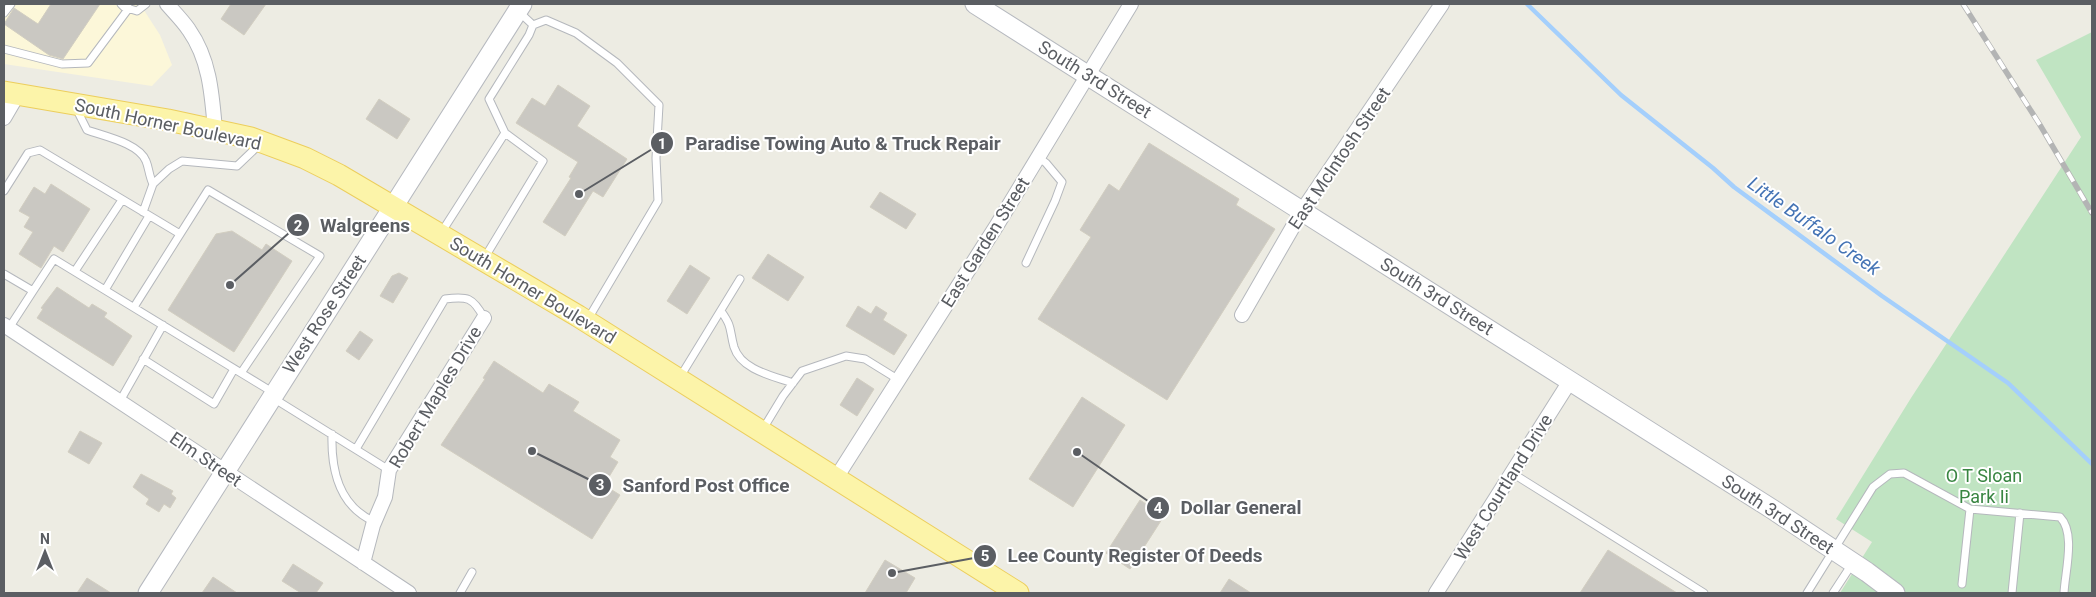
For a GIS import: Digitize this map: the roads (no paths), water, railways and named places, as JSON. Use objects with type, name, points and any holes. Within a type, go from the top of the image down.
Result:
[{"type":"main road","name":"South Horner Boulevard","points":[[11,93],[215,130],[262,142],[305,158],[587,322],[1018,593]]},
{"type":"street","points":[[166,4],[190,30],[203,57],[212,87],[215,130]]},
{"type":"street","name":"South 3rd Street","points":[[975,4],[1834,550],[1895,593]]},
{"type":"street","name":"East Garden Street","points":[[836,478],[1038,157],[1131,4]]},
{"type":"street","name":"East McIntosh Street","points":[[1242,315],[1302,211],[1442,4]]},
{"type":"street","name":"West Rose Street","points":[[148,593],[187,534],[224,471],[392,207],[516,6]]},
{"type":"street","points":[[4,118],[11,93]]},
{"type":"street","name":"Robert Maples Drive","points":[[363,563],[374,522],[385,497],[389,470],[484,318]]},
{"type":"street","name":"Elm Street","points":[[6,326],[409,593]]},
{"type":"street","name":"West Courtland Drive","points":[[1436,593],[1570,381]]},
{"type":"lane","points":[[4,13],[11,4]]},
{"type":"lane","points":[[120,4],[137,11],[146,4]]},
{"type":"lane","points":[[516,6],[533,25]]},
{"type":"lane","points":[[4,49],[62,64],[88,63],[130,8]]},
{"type":"lane","points":[[483,260],[543,161],[505,133],[489,99],[529,35],[533,25],[546,20],[576,33],[617,63],[659,105],[656,158],[658,201],[587,322]]},
{"type":"lane","points":[[74,103],[87,130],[133,147],[140,152],[146,161],[153,184],[146,214],[105,290]]},
{"type":"lane","points":[[440,235],[505,133]]},
{"type":"lane","points":[[153,184],[169,169],[182,161],[237,166],[262,142]]},
{"type":"lane","points":[[4,191],[28,153],[40,150],[180,234]]},
{"type":"lane","points":[[1026,264],[1055,202],[1062,182],[1046,163],[1038,157]]},
{"type":"lane","points":[[134,307],[208,190],[320,256],[241,373]]},
{"type":"lane","points":[[75,271],[122,200]]},
{"type":"lane","points":[[6,326],[33,292],[54,259],[241,373],[389,470]]},
{"type":"lane","points":[[4,274],[33,292]]},
{"type":"lane","points":[[678,379],[740,279]]},
{"type":"lane","points":[[356,448],[445,298],[464,296],[477,304],[484,318]]},
{"type":"lane","points":[[721,311],[731,325],[734,348],[740,358],[753,369],[793,383]]},
{"type":"lane","points":[[120,401],[163,325]]},
{"type":"lane","points":[[762,431],[783,396],[802,371],[846,356],[865,358],[899,380]]},
{"type":"lane","points":[[143,359],[214,404],[234,369]]},
{"type":"lane","points":[[332,434],[331,454],[338,484],[345,498],[374,522]]},
{"type":"lane","points":[[1512,473],[1704,593]]},
{"type":"lane","points":[[1807,593],[1873,487],[1890,474],[1904,473],[1970,509],[2060,517],[2065,522],[2069,536],[2064,593]]},
{"type":"lane","points":[[1962,584],[1970,509]]},
{"type":"lane","points":[[2012,593],[2020,513]]},
{"type":"lane","points":[[1833,593],[1853,563]]},
{"type":"lane","points":[[460,593],[472,572]]},
{"type":"waterway","name":"Little Buffalo Creek","points":[[1527,4],[1621,95],[1734,187],[1882,296],[2008,383],[2092,464]]},
{"type":"railway","points":[[1963,4],[2040,125],[2092,213]]},
{"type":"place","name":"Paradise Towing Auto & Truck Repair","points":[[579,194]]},
{"type":"place","name":"Walgreens","points":[[230,285]]},
{"type":"place","name":"Sanford Post Office","points":[[532,451]]},
{"type":"place","name":"Dollar General","points":[[1077,452]]},
{"type":"place","name":"Lee County Register Of Deeds","points":[[892,573]]},
{"type":"park label","name":"O T Sloan Park Ii","points":[[1984,485]]}]
